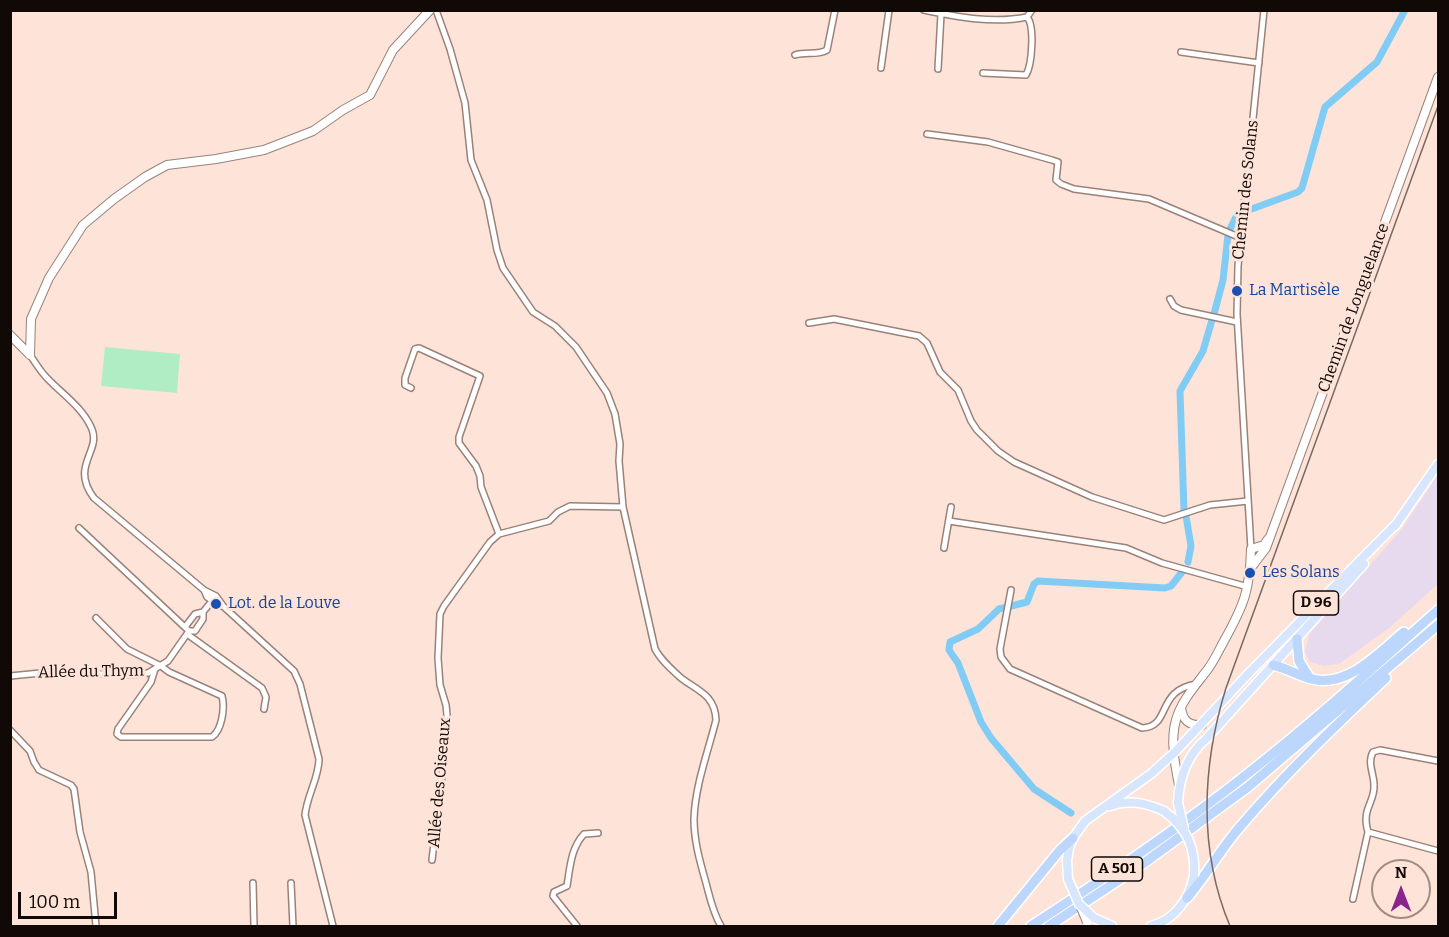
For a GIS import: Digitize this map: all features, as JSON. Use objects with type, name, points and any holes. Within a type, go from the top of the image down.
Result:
[{"type":"highway","points":[[1273,665],[1311,679],[1328,682],[1346,677],[1438,605]]},
{"type":"highway","name":"A 501","points":[[1031,927],[1136,857],[1221,795],[1310,723],[1438,610]]},
{"type":"highway","points":[[1187,898],[1199,876],[1260,803],[1314,747],[1438,627]]},
{"type":"highway","name":"A 501","points":[[1049,927],[1222,807],[1319,729],[1438,627]]},
{"type":"highway","points":[[1297,639],[1299,661],[1311,679]]},
{"type":"highway","points":[[998,927],[1060,850],[1073,838]]},
{"type":"main road","name":"D 96","points":[[1184,829],[1178,803],[1179,785],[1188,761],[1197,746],[1207,738],[1383,542],[1438,464]]},
{"type":"main road","name":"D 96","points":[[1101,809],[1152,773],[1175,752],[1398,522]]},
{"type":"main road","points":[[1235,690],[1264,665],[1273,665]]},
{"type":"main road","points":[[1112,927],[1090,922],[1068,879],[1067,860],[1073,838],[1085,821],[1101,809],[1133,802],[1149,804],[1175,819],[1184,829],[1193,850],[1199,876]]},
{"type":"main road","points":[[1153,926],[1173,914],[1187,898]]},
{"type":"street","points":[[30,355],[32,319],[49,278],[83,225],[122,193],[168,165],[264,150],[313,131],[370,95],[393,50],[430,10]]},
{"type":"street","points":[[436,10],[465,103],[471,160],[487,200],[503,268],[533,312],[555,326],[576,347],[607,393],[615,414],[620,444],[619,461],[623,507],[655,649],[660,658],[681,678],[708,696],[716,710],[716,720],[697,793],[694,819],[699,854],[716,918],[721,927]]},
{"type":"street","points":[[795,55],[804,52],[823,53],[827,50],[835,10]]},
{"type":"street","points":[[881,68],[889,10]]},
{"type":"street","points":[[924,10],[971,19],[1007,20],[1027,17],[1032,10]]},
{"type":"street","name":"Chemin des Solans","points":[[1251,549],[1237,322],[1241,238],[1264,10]]},
{"type":"street","points":[[938,69],[941,14]]},
{"type":"street","points":[[983,73],[1026,75],[1030,67],[1032,24],[1027,17]]},
{"type":"street","points":[[1181,52],[1259,63]]},
{"type":"street","name":"Chemin de Longuelance","points":[[1250,569],[1263,554],[1438,77]]},
{"type":"street","points":[[927,134],[988,142],[1052,160],[1058,162],[1056,180],[1060,184],[1074,189],[1149,199],[1241,238]]},
{"type":"street","points":[[1170,299],[1180,310],[1237,322]]},
{"type":"street","points":[[809,323],[834,319],[919,336],[927,343],[940,372],[958,390],[971,421],[998,451],[1014,462],[1092,497],[1164,520],[1210,505],[1248,501]]},
{"type":"street","points":[[10,334],[92,428],[94,435],[84,470],[84,482],[94,498],[214,598],[294,670],[300,684],[319,759],[319,768],[306,801],[306,821],[320,867],[333,927]]},
{"type":"street","points":[[411,388],[405,385],[405,378],[415,349],[419,348],[480,376],[459,443],[476,466],[481,487],[499,534],[549,521],[558,512],[570,506],[623,507]]},
{"type":"street","points":[[944,548],[951,507]]},
{"type":"street","points":[[949,522],[1126,548],[1162,563],[1248,587]]},
{"type":"street","points":[[79,528],[189,631],[262,688],[266,697],[264,709]]},
{"type":"street","name":"Allée des Oiseaux","points":[[432,860],[448,725],[446,705],[440,685],[438,658],[440,614],[490,542],[499,534]]},
{"type":"street","points":[[1179,785],[1174,734],[1176,720],[1181,708],[1209,667],[1242,611],[1248,587],[1251,549],[1264,545],[1269,538]]},
{"type":"street","points":[[1233,583],[1245,598]]},
{"type":"street","points":[[1011,590],[1000,649],[1001,657],[1010,669],[1142,728],[1158,723],[1172,694],[1184,686],[1197,684]]},
{"type":"street","name":"Allée du Thym","points":[[189,631],[195,614],[203,612],[214,598]]},
{"type":"street","name":"Allée du Thym","points":[[10,676],[51,672],[132,675],[148,672],[168,661],[189,631],[203,619],[203,612]]},
{"type":"street","points":[[96,618],[127,649],[158,667],[222,696],[224,700],[216,735],[212,737],[121,737],[117,734],[117,729],[151,682],[158,667]]},
{"type":"street","points":[[1181,708],[1186,722],[1196,725],[1206,721]]},
{"type":"street","points":[[10,730],[30,751],[39,770],[71,785],[74,789],[80,832],[91,872],[96,927]]},
{"type":"street","points":[[1353,899],[1368,832],[1365,812],[1375,787],[1370,759],[1373,752],[1380,750],[1438,761]]},
{"type":"street","points":[[1368,832],[1438,851]]},
{"type":"street","points":[[577,927],[553,896],[554,892],[567,886],[571,858],[578,840],[584,834],[598,833]]},
{"type":"street","points":[[253,883],[254,927]]},
{"type":"street","points":[[291,883],[293,927]]},
{"type":"shaded area","points":[[1438,474],[1438,584],[1389,628],[1339,664],[1324,666],[1310,662],[1305,652],[1309,634],[1402,529]]},
{"type":"green space","points":[[105,347],[180,354],[177,393],[101,386]]},
{"type":"waterway","points":[[1249,210],[1298,192],[1302,188],[1325,107],[1377,62],[1405,10]]},
{"type":"waterway","points":[[1230,229],[1236,217],[1241,213]]},
{"type":"waterway","points":[[1214,314],[1223,280],[1228,235]]},
{"type":"waterway","points":[[1184,511],[1180,391],[1203,351],[1212,320]]},
{"type":"waterway","points":[[1186,516],[1191,546],[1188,562]]},
{"type":"waterway","points":[[1071,813],[1034,789],[991,738],[981,722],[958,663],[949,650],[950,642],[978,629],[999,609],[1027,602],[1034,584],[1038,581],[1165,588],[1171,586],[1182,572]]},
{"type":"tram line","points":[[1230,926],[1212,868],[1208,838],[1208,777],[1218,717],[1226,688],[1438,106]]},
{"type":"place","name":"La Martisèle","points":[[1237,291]]},
{"type":"place","name":"Les Solans","points":[[1250,573]]},
{"type":"place","name":"Lot. de la Louve","points":[[216,604]]}]
